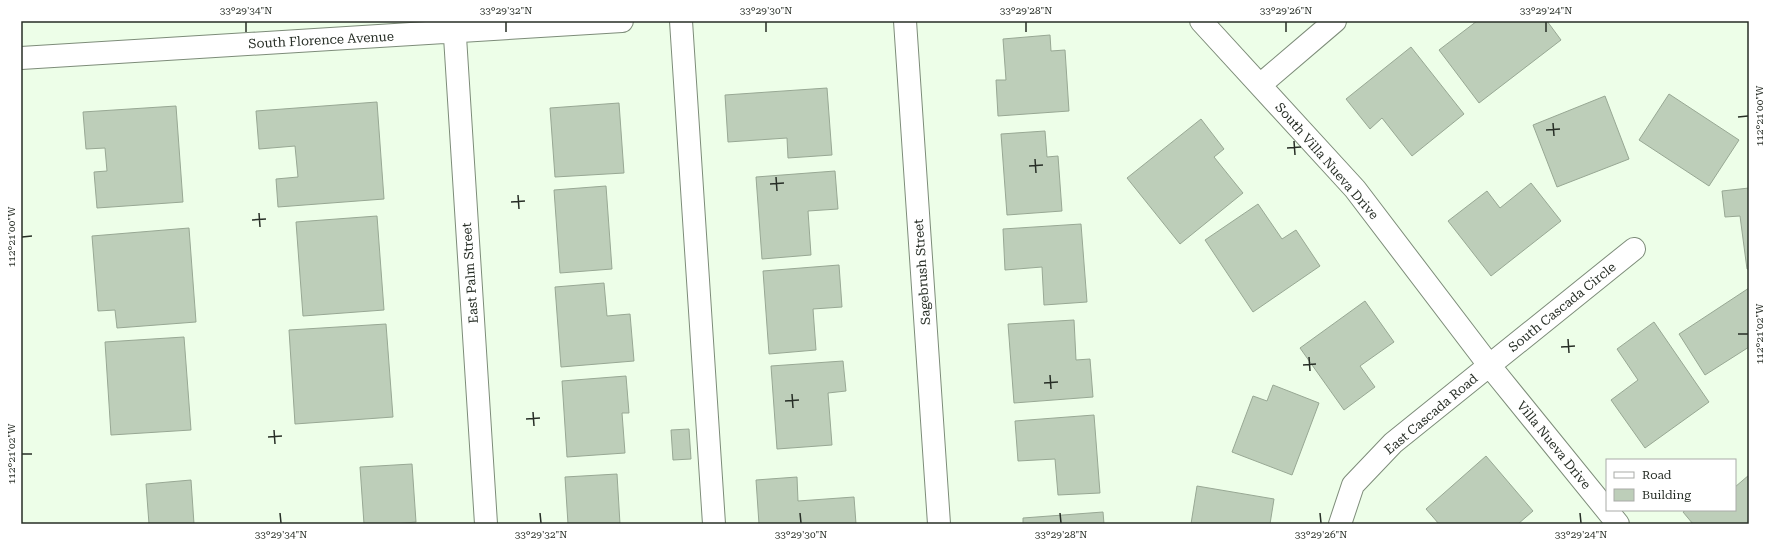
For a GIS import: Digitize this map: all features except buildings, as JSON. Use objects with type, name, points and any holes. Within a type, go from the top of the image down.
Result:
[{"type":"street","name":"South Florence Avenue","points":[[21,58],[454,26],[622,21]]},
{"type":"street","points":[[681,21],[714,524]]},
{"type":"street","name":"Sagebrush Street","points":[[905,21],[939,524]]},
{"type":"street","name":"South Villa Nueva Drive","points":[[1202,21],[1355,189],[1489,365]]},
{"type":"street","points":[[1260,84],[1335,21]]},
{"type":"street","name":"East Palm Street","points":[[454,26],[486,524]]},
{"type":"street","name":"South Cascada Circle","points":[[1489,365],[1634,249]]},
{"type":"street","name":"East Cascada Road","points":[[1340,524],[1353,485],[1393,443],[1489,365]]},
{"type":"street","name":"Villa Nueva Drive","points":[[1489,365],[1606,509]]},
{"type":"street","name":"Villa Nueva Drive","points":[[1607,511],[1618,524]]}]
